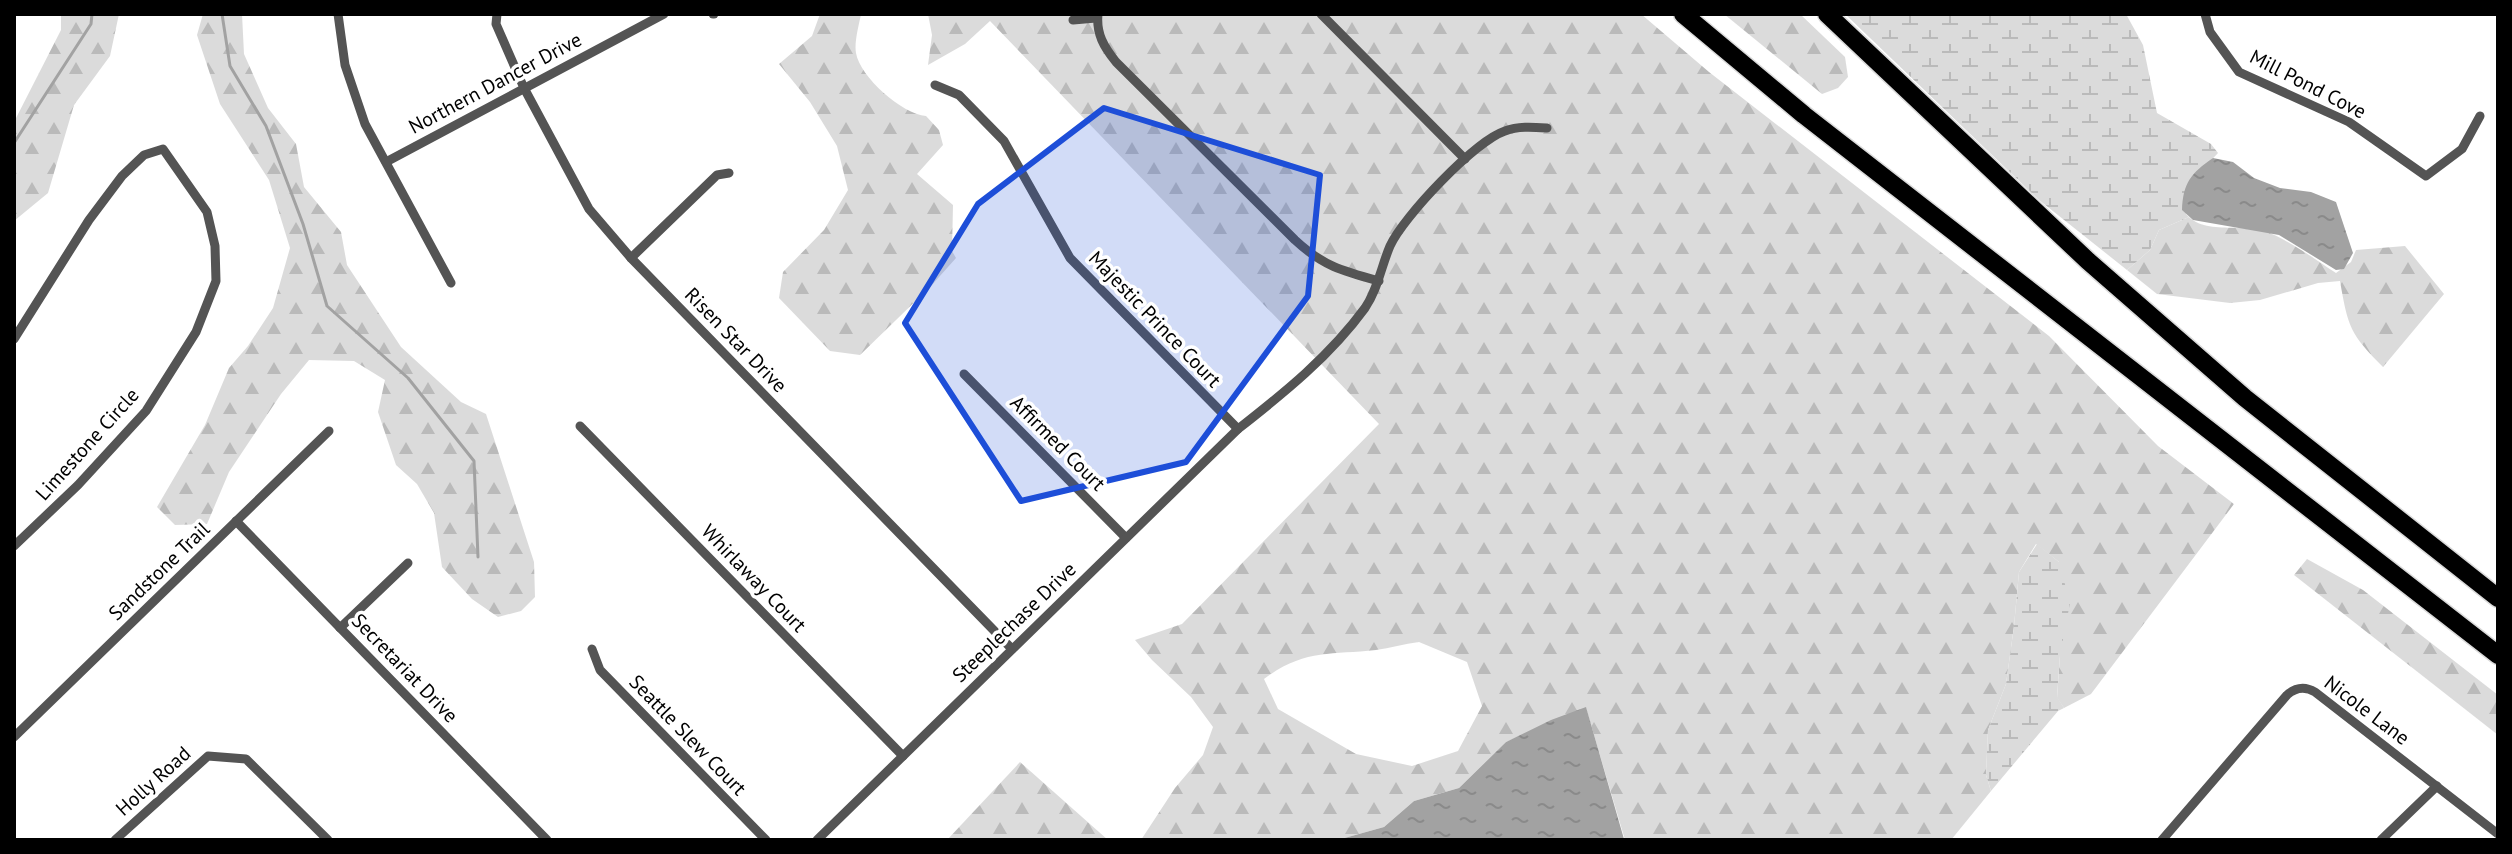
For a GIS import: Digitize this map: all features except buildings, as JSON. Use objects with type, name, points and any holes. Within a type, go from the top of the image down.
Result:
[{"type":"highway","points":[[1683,14],[1804,115],[2498,655]]},
{"type":"highway","points":[[1827,14],[2088,261],[2245,398],[2498,598]]},
{"type":"highway","points":[[2472,579],[2498,591]]},
{"type":"street","points":[[338,14],[340,42],[353,93],[365,124],[451,283]]},
{"type":"street","name":"Risen Star Drive","points":[[497,14],[496,24],[524,88],[589,209],[631,258],[1012,649]]},
{"type":"street","name":"Northern Dancer Drive","points":[[386,162],[664,14]]},
{"type":"street","points":[[1321,14],[1465,159]]},
{"type":"street","name":"Mill Pond Cove","points":[[2205,14],[2210,32],[2239,72],[2349,122],[2426,176],[2462,149],[2480,116]]},
{"type":"street","points":[[1073,20],[1097,16],[1104,47],[1116,62],[1313,257],[1331,267],[1379,281]]},
{"type":"street","name":"Majestic Prince Court","points":[[935,85],[959,95],[1004,141],[1070,258],[1238,429]]},
{"type":"street","name":"Steeplechase Drive","points":[[817,840],[1238,429],[1289,390],[1341,338],[1367,305],[1391,245],[1406,219],[1465,159],[1502,131],[1519,127],[1547,128]]},
{"type":"street","name":"Limestone Circle","points":[[14,339],[89,220],[122,176],[144,155],[163,149],[207,212],[215,246],[216,281],[196,332],[146,411],[78,485],[14,546]]},
{"type":"street","points":[[631,258],[717,175],[729,173]]},
{"type":"street","name":"Affirmed Court","points":[[964,374],[1126,538]]},
{"type":"street","name":"Whirlaway Court","points":[[580,426],[903,756]]},
{"type":"street","name":"Sandstone Trail","points":[[14,737],[329,431]]},
{"type":"street","name":"Secretariat Drive","points":[[236,521],[547,840]]},
{"type":"street","points":[[340,628],[408,563]]},
{"type":"street","name":"Seattle Slew Court","points":[[592,649],[600,670],[766,840]]},
{"type":"street","name":"Nicole Lane","points":[[2162,840],[2287,695],[2299,688],[2315,692],[2498,834]]},
{"type":"street","name":"Holly Road","points":[[115,840],[208,756],[246,759],[326,839]]},
{"type":"street","points":[[2381,840],[2437,786]]},
{"type":"highlighted area","points":[[1104,108],[1320,175],[1308,296],[1186,462],[1021,501],[905,323],[978,204]]},
{"type":"green space","points":[[61,14],[119,14],[110,56],[74,105],[48,193],[14,221],[14,122],[61,30]]},
{"type":"green space","points":[[203,14],[242,14],[244,54],[268,108],[296,144],[304,187],[341,232],[347,265],[401,347],[461,402],[486,414],[534,562],[535,597],[521,611],[498,617],[472,599],[442,567],[434,513],[417,484],[396,465],[378,412],[385,380],[354,361],[309,360],[281,394],[229,472],[207,524],[175,525],[157,507],[205,425],[229,368],[273,308],[290,248],[269,180],[220,104],[197,35]]},
{"type":"green space","points":[[820,14],[861,14],[856,44],[859,63],[894,102],[926,116],[939,130],[943,145],[917,174],[953,205],[952,251],[956,258],[860,355],[830,351],[779,298],[783,272],[824,230],[848,190],[837,146],[810,102],[779,64],[812,36]]},
{"type":"green space","points":[[928,14],[1641,14],[1709,72],[2049,336],[2158,446],[2234,504],[2091,694],[2064,708],[2057,698],[2059,562],[2036,544],[2019,572],[2006,684],[1988,730],[1986,775],[1991,791],[1951,840],[1625,840],[1586,708],[1506,742],[1459,788],[1414,801],[1384,827],[1341,839],[1141,840],[1175,788],[1203,755],[1213,727],[1191,697],[1135,640],[1182,624],[1379,424],[990,21],[965,44],[928,65],[932,35]],"holes":[[[1419,642],[1467,662],[1482,706],[1458,751],[1412,766],[1356,754],[1278,709],[1264,679],[1278,669],[1305,658]]]},
{"type":"green space","points":[[1724,14],[1800,14],[1845,57],[1848,77],[1838,88],[1822,94]]},
{"type":"green space","points":[[1845,14],[2126,14],[2143,45],[2157,113],[2211,144],[2218,153],[2199,173],[2186,194],[2186,214],[2189,217],[2159,230],[2150,250],[2127,270],[2039,200]]},
{"type":"green space","points":[[2189,217],[2213,227],[2266,232],[2336,273],[2351,262],[2356,250],[2405,246],[2444,294],[2383,367],[2352,329],[2340,281],[2318,283],[2260,300],[2230,303],[2157,294],[2127,270],[2150,250],[2159,230]]},
{"type":"green space","points":[[2037,544],[2059,562],[2070,603],[2060,655],[2057,697],[2064,708],[2058,711],[1991,791],[1986,775],[1988,730],[2006,684],[2019,572]]},
{"type":"green space","points":[[2307,559],[2363,590],[2498,695],[2498,735],[2294,575]]},
{"type":"green space","points":[[1020,762],[1108,840],[947,840]]},
{"type":"water","points":[[2213,158],[2233,162],[2254,178],[2280,188],[2311,192],[2336,202],[2353,253],[2344,269],[2336,270],[2279,235],[2193,220],[2182,210],[2186,186],[2194,174]]},
{"type":"water","points":[[1586,707],[1624,839],[1321,840],[1341,839],[1384,827],[1414,801],[1459,788],[1506,742]]},
{"type":"waterway","points":[[14,143],[91,24],[92,14]]},
{"type":"waterway","points":[[222,14],[230,66],[266,126],[303,224],[327,306],[408,378],[474,461],[478,557]]}]
